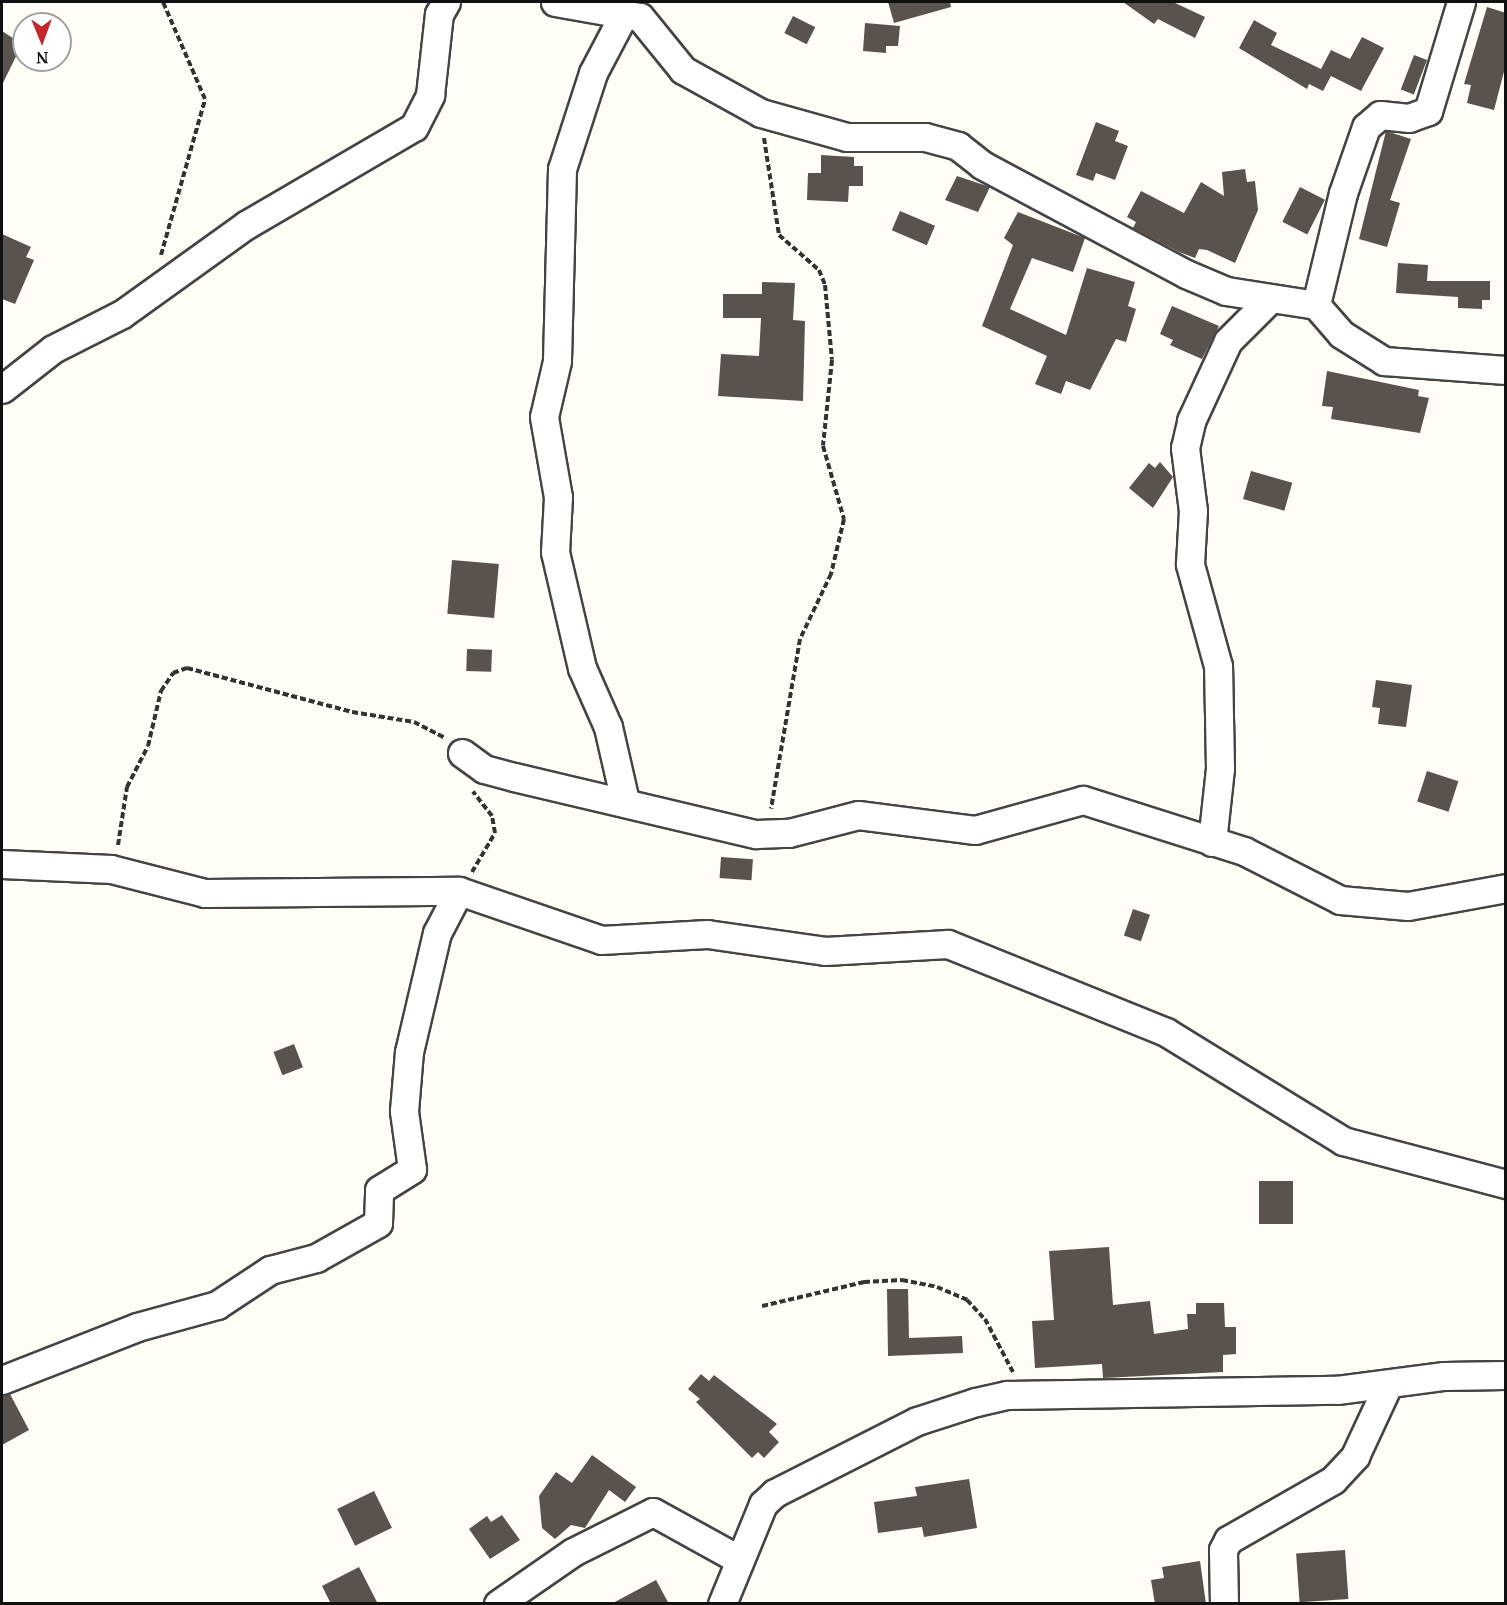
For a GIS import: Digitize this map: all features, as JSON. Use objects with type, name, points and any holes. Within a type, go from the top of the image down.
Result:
[{"type":"street","points":[[2,389],[53,349],[122,314],[246,225],[414,127],[430,95],[446,2]]},
{"type":"street","points":[[555,2],[609,7],[653,26],[683,70],[702,85],[761,113],[847,137],[924,137],[958,146],[982,165],[1177,270],[1226,291],[1269,300],[1316,305],[1341,334],[1384,361],[1506,370]]},
{"type":"street","points":[[1316,305],[1343,193],[1366,127],[1380,115],[1410,118],[1428,111],[1461,2]]},
{"type":"street","points":[[609,7],[592,73],[562,169],[557,361],[544,417],[558,497],[555,552],[582,668],[608,727],[625,801]]},
{"type":"street","points":[[1212,842],[1220,768],[1218,666],[1190,564],[1193,511],[1186,440],[1228,341],[1269,300]]},
{"type":"street","points":[[462,753],[484,768],[625,801],[712,828],[773,833],[858,814],[975,830],[1083,800],[1244,851],[1340,900],[1408,906],[1506,888]]},
{"type":"street","points":[[2,864],[111,869],[205,893],[459,891],[601,940],[707,934],[825,951],[948,944],[1166,1032],[1343,1142],[1506,1184]]},
{"type":"street","points":[[2,1380],[137,1328],[217,1305],[270,1269],[316,1258],[378,1223],[379,1190],[412,1169],[405,1111],[409,1052],[434,943],[459,891]]},
{"type":"street","points":[[722,1604],[738,1559],[763,1504],[786,1485],[917,1421],[1023,1395],[1387,1387],[1444,1376],[1506,1375]]},
{"type":"street","points":[[1224,1604],[1223,1551],[1228,1540],[1333,1480],[1354,1456],[1387,1387]]},
{"type":"street","points":[[498,1604],[573,1552],[653,1512],[738,1559]]},
{"type":"path","points":[[160,259],[205,99],[163,2]]},
{"type":"path","points":[[761,113],[779,235],[819,270],[825,285],[832,360],[823,446],[844,519],[831,574],[810,613],[794,662],[771,788],[773,833]]},
{"type":"path","points":[[111,869],[124,824],[127,787],[148,746],[161,691],[173,673],[187,668],[351,712],[414,722],[462,753],[470,789],[492,816],[495,833],[459,891]]},
{"type":"path","points":[[762,1306],[864,1282],[902,1280],[937,1287],[966,1300],[986,1319],[1023,1395]]},
{"type":"building","points":[[888,2],[950,2],[951,7],[894,23]]},
{"type":"building","points":[[1123,2],[1173,2],[1205,17],[1195,38],[1158,19],[1154,24]]},
{"type":"building","points":[[1487,7],[1506,13],[1506,64],[1494,110],[1467,103],[1471,85],[1464,84]]},
{"type":"building","points":[[793,16],[815,27],[807,44],[784,33]]},
{"type":"building","points":[[1254,20],[1277,33],[1271,45],[1321,69],[1331,50],[1350,59],[1362,37],[1384,48],[1361,91],[1331,76],[1323,91],[1309,84],[1307,89],[1239,48]]},
{"type":"building","points":[[865,23],[900,26],[898,46],[886,46],[886,53],[863,51]]},
{"type":"building","points":[[2,31],[12,38],[12,64],[2,85]]},
{"type":"building","points":[[1414,55],[1427,60],[1414,95],[1401,90]]},
{"type":"building","points":[[1096,122],[1119,131],[1115,141],[1128,146],[1115,180],[1096,173],[1093,181],[1076,175]]},
{"type":"building","points":[[1386,131],[1411,139],[1390,200],[1400,203],[1387,247],[1359,239]]},
{"type":"building","points":[[821,155],[854,157],[854,166],[863,166],[863,186],[849,186],[848,202],[807,200],[808,173],[821,173]]},
{"type":"building","points":[[1245,169],[1247,182],[1255,181],[1258,210],[1235,263],[1207,250],[1199,249],[1195,258],[1179,252],[1133,228],[1136,222],[1127,217],[1141,191],[1184,213],[1201,182],[1224,196],[1222,172]]},
{"type":"building","points":[[957,176],[990,187],[978,212],[945,200]]},
{"type":"building","points":[[1300,187],[1325,200],[1307,234],[1282,222]]},
{"type":"building","points":[[900,211],[935,226],[927,245],[892,230]]},
{"type":"building","points":[[1018,212],[1085,238],[1073,272],[1032,258],[1010,309],[1066,335],[1087,268],[1135,282],[1128,306],[1136,309],[1126,342],[1116,339],[1090,390],[1066,381],[1061,394],[1035,384],[1047,356],[982,326],[1013,245],[1004,238]]},
{"type":"building","points":[[2,234],[31,247],[26,257],[34,260],[15,304],[2,299]]},
{"type":"building","points":[[1398,263],[1428,265],[1427,281],[1490,281],[1490,300],[1482,300],[1482,309],[1458,308],[1458,297],[1396,293]]},
{"type":"building","points":[[762,282],[795,283],[793,320],[805,321],[803,401],[718,396],[721,354],[759,356],[761,318],[723,318],[723,294],[762,294]]},
{"type":"building","points":[[1172,306],[1219,326],[1202,359],[1170,345],[1173,340],[1160,334]]},
{"type":"building","points":[[1327,371],[1419,390],[1418,396],[1429,398],[1420,433],[1331,419],[1333,407],[1322,406]]},
{"type":"building","points":[[1160,462],[1173,477],[1153,508],[1129,488],[1149,463],[1155,468]]},
{"type":"building","points":[[1251,471],[1292,483],[1284,511],[1243,499]]},
{"type":"building","points":[[452,560],[499,564],[494,618],[447,614]]},
{"type":"building","points":[[467,649],[492,650],[491,672],[466,671]]},
{"type":"building","points":[[1376,680],[1412,685],[1406,727],[1378,724],[1380,708],[1372,707]]},
{"type":"building","points":[[1427,771],[1458,781],[1448,812],[1417,801]]},
{"type":"building","points":[[721,857],[753,859],[751,880],[720,878]]},
{"type":"building","points":[[1133,909],[1150,915],[1141,941],[1124,935]]},
{"type":"building","points":[[294,1044],[303,1067],[282,1075],[273,1052]]},
{"type":"building","points":[[1259,1181],[1293,1181],[1293,1224],[1259,1224]]},
{"type":"building","points":[[1109,1247],[1113,1305],[1150,1301],[1154,1334],[1188,1329],[1187,1314],[1196,1314],[1196,1303],[1224,1303],[1225,1327],[1236,1327],[1236,1354],[1223,1355],[1223,1372],[1103,1378],[1102,1364],[1035,1368],[1032,1321],[1054,1320],[1049,1251]]},
{"type":"building","points":[[887,1289],[908,1289],[909,1338],[962,1336],[963,1353],[888,1356]]},
{"type":"building","points":[[701,1374],[709,1381],[714,1375],[777,1424],[769,1432],[779,1442],[764,1458],[758,1452],[752,1458],[696,1402],[700,1399],[688,1389]]},
{"type":"building","points":[[10,1394],[29,1430],[2,1445],[2,1395]]},
{"type":"building","points":[[592,1455],[636,1487],[625,1502],[609,1490],[585,1528],[571,1525],[555,1539],[542,1528],[539,1496],[556,1472],[572,1483]]},
{"type":"building","points":[[969,1479],[977,1528],[924,1537],[922,1527],[878,1533],[874,1502],[917,1496],[915,1487]]},
{"type":"building","points":[[374,1491],[392,1528],[355,1546],[337,1509]]},
{"type":"building","points":[[502,1515],[520,1540],[490,1559],[469,1529],[487,1516],[491,1522]]},
{"type":"building","points":[[1345,1550],[1348,1599],[1300,1602],[1296,1553]]},
{"type":"building","points":[[1200,1561],[1206,1604],[1155,1604],[1151,1580],[1164,1578],[1162,1567]]},
{"type":"building","points":[[359,1567],[378,1604],[331,1604],[322,1586]]},
{"type":"building","points":[[656,1580],[669,1604],[611,1604]]}]
